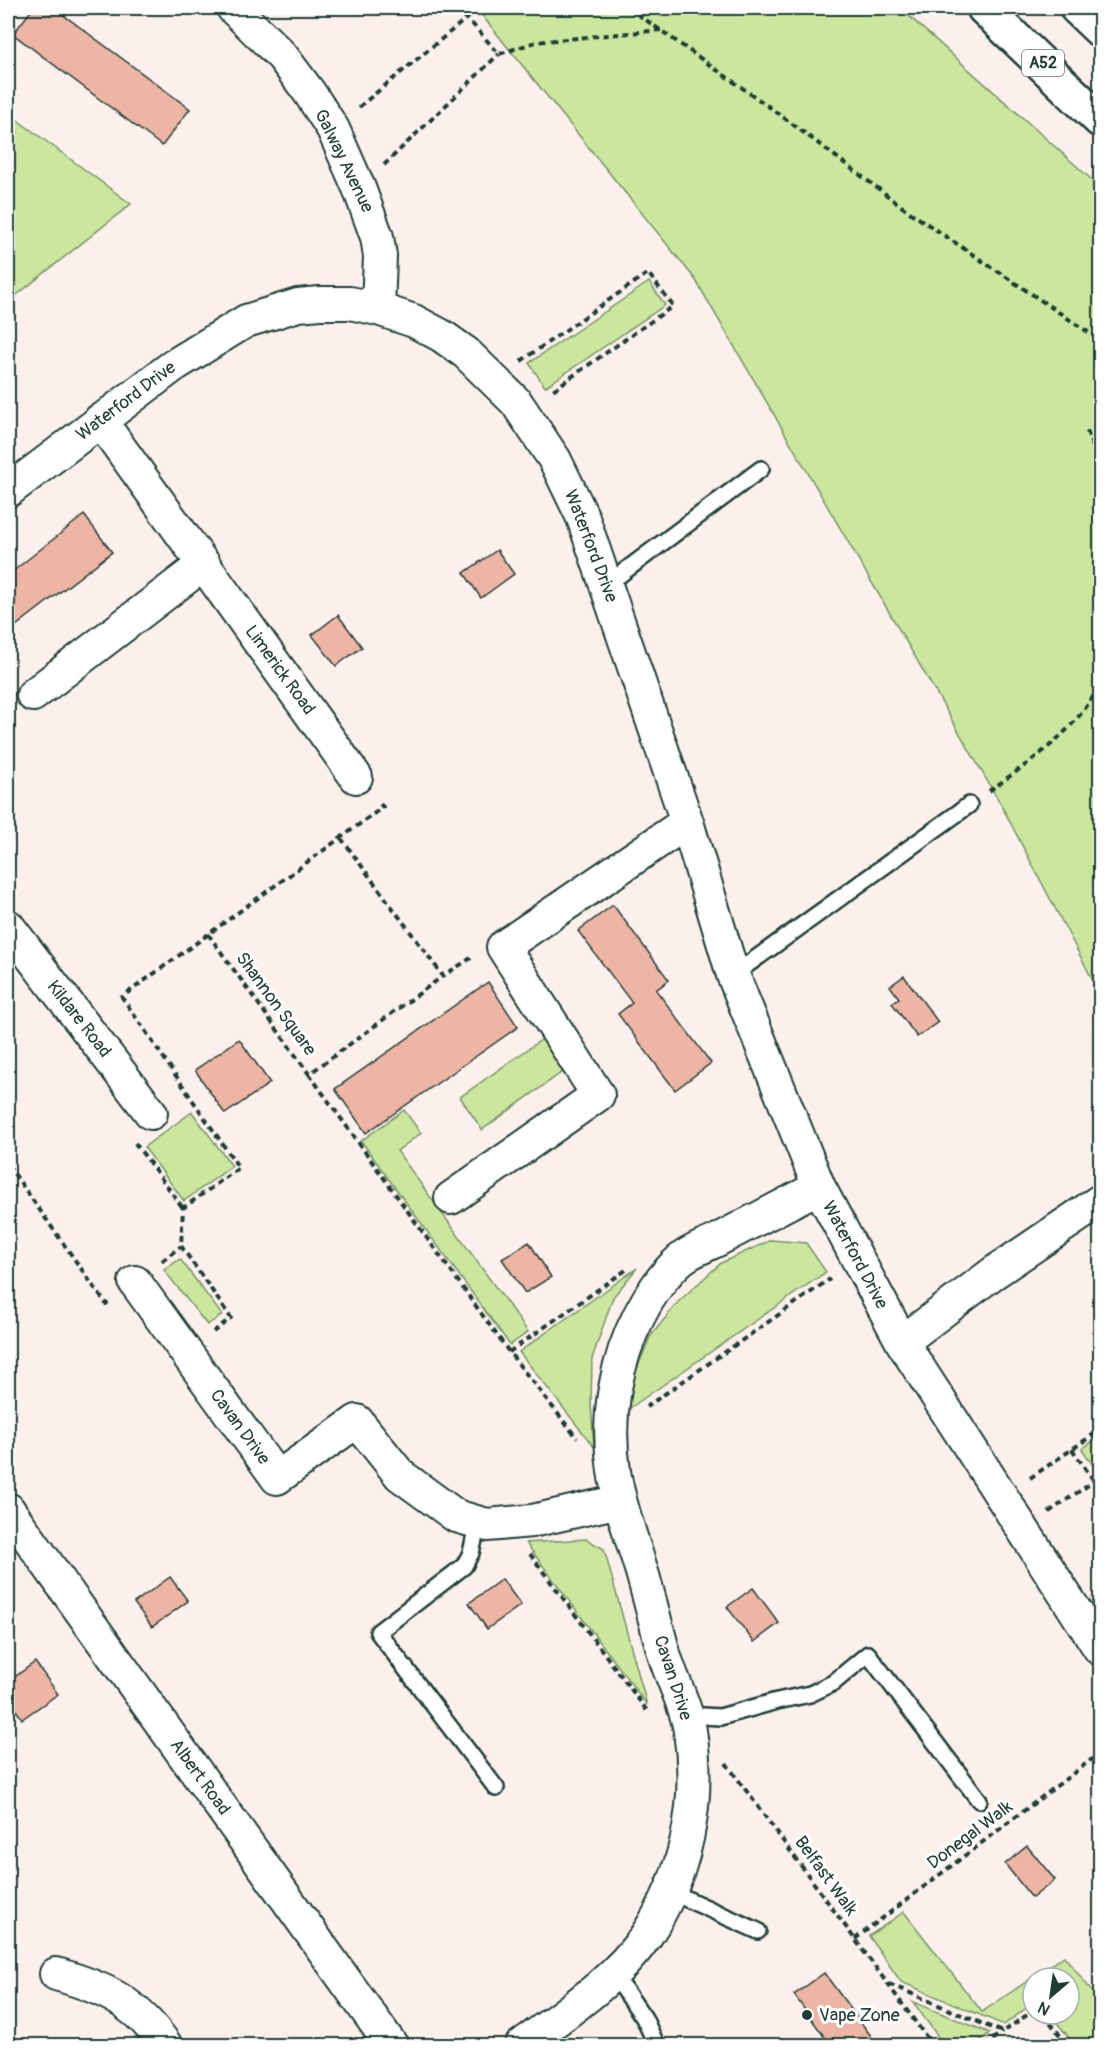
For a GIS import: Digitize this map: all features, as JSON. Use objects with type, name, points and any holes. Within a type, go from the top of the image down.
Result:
[{"type":"highway","name":"A52","points":[[984,8],[1101,120]]},
{"type":"highway","points":[[1077,8],[1101,30]]},
{"type":"street","name":"Galway Avenue","points":[[233,8],[282,56],[333,129],[378,237],[380,256],[378,309]]},
{"type":"street","name":"Waterford Drive","points":[[8,491],[173,366],[246,321],[287,308],[321,303],[350,303],[378,309],[414,321],[442,336],[466,353],[516,402],[555,460],[583,518],[687,822],[733,975],[819,1187],[902,1342],[1101,1649]]},
{"type":"street","name":"Limerick Road","points":[[100,420],[356,777]]},
{"type":"street","points":[[33,695],[204,564]]},
{"type":"street","points":[[451,1198],[598,1095],[503,947],[687,822]]},
{"type":"street","name":"Kildare Road","points":[[8,926],[151,1113]]},
{"type":"street","name":"Cavan Drive","points":[[521,2046],[572,2009],[613,1973],[629,1958],[645,1937],[657,1917],[685,1851],[690,1822],[693,1788],[688,1724],[666,1660],[617,1486],[612,1431],[613,1399],[616,1378],[627,1339],[652,1294],[681,1259],[819,1187]]},
{"type":"street","points":[[902,1342],[992,1274],[1101,1201]]},
{"type":"street","name":"Cavan Drive","points":[[135,1282],[277,1478],[357,1421],[400,1475],[456,1516],[493,1523],[532,1521],[617,1486]]},
{"type":"street","name":"Albert Road","points":[[8,1509],[392,2046]]},
{"type":"street","points":[[56,1974],[96,1987],[121,1999],[150,2024],[166,2046]]},
{"type":"lane","points":[[606,585],[761,469]]},
{"type":"lane","points":[[733,975],[969,805]]},
{"type":"lane","points":[[493,1523],[464,1566],[378,1632],[496,1788]]},
{"type":"lane","points":[[688,1724],[810,1694],[833,1683],[868,1654],[979,1800]]},
{"type":"lane","points":[[669,1891],[758,1931]]},
{"type":"lane","points":[[613,1973],[644,2018],[657,2046]]},
{"type":"path","points":[[629,8],[756,97],[908,211],[1101,340]]},
{"type":"path","points":[[333,129],[467,18],[499,54]]},
{"type":"path","points":[[359,188],[499,54],[536,42],[662,30]]},
{"type":"path","points":[[494,380],[648,273],[673,306],[522,411]]},
{"type":"path","points":[[1087,430],[1101,467]]},
{"type":"path","points":[[969,805],[1046,751],[1082,715],[1101,685]]},
{"type":"path","points":[[186,1352],[231,1318],[181,1246],[183,1208],[239,1168],[122,997],[383,807],[356,777]]},
{"type":"path","points":[[341,838],[443,976]]},
{"type":"path","name":"Shannon Square","points":[[208,934],[309,1074],[443,976],[499,940],[503,947]]},
{"type":"path","points":[[309,1074],[509,1352],[617,1486]]},
{"type":"path","points":[[8,1165],[106,1304],[181,1246]]},
{"type":"path","points":[[612,1431],[858,1260]]},
{"type":"path","points":[[509,1352],[631,1266]]},
{"type":"path","points":[[1002,1497],[1101,1430]]},
{"type":"path","points":[[1072,1449],[1094,1481]]},
{"type":"path","points":[[1024,1530],[1101,1477]]},
{"type":"path","points":[[493,1523],[648,1712],[688,1724]]},
{"type":"path","name":"Belfast Walk","points":[[688,1724],[708,1738],[933,2046]]},
{"type":"path","name":"Donegal Walk","points":[[855,1939],[1101,1753]]},
{"type":"path","points":[[888,1984],[1002,2032]]},
{"type":"path","points":[[984,2046],[1021,2019]]},
{"type":"path","points":[[1053,2026],[1068,2046]]},
{"type":"green space","points":[[476,8],[900,8],[1100,187],[1100,994],[999,801],[695,279]]},
{"type":"green space","points":[[8,113],[131,204],[8,302]]},
{"type":"green space","points":[[649,282],[665,305],[545,387],[529,363]]},
{"type":"green space","points":[[548,1035],[569,1067],[482,1130],[460,1097]]},
{"type":"green space","points":[[404,1110],[421,1133],[397,1151],[528,1332],[510,1345],[361,1141]]},
{"type":"green space","points":[[192,1112],[232,1166],[184,1201],[144,1147]]},
{"type":"green space","points":[[771,1240],[806,1243],[826,1272],[624,1412],[636,1371],[650,1337],[679,1301],[721,1263]]},
{"type":"green space","points":[[180,1259],[222,1315],[207,1325],[164,1270]]},
{"type":"green space","points":[[637,1268],[613,1297],[592,1359],[591,1404],[594,1447],[519,1352]]},
{"type":"green space","points":[[1100,1436],[1100,1469],[1097,1471],[1082,1449]]},
{"type":"green space","points":[[586,1539],[604,1549],[647,1705],[526,1543]]},
{"type":"green space","points":[[904,1912],[982,2012],[1021,1985],[1021,2012],[1004,2025],[901,1982],[869,1936]]},
{"type":"green space","points":[[1064,1956],[1072,1966],[1049,1966]]},
{"type":"green space","points":[[1081,1977],[1100,2001],[1100,2042],[1095,2045],[1075,2045],[1060,2026],[1081,2026]]},
{"type":"green space","points":[[913,2002],[990,2033],[974,2045],[944,2045]]},
{"type":"building","points":[[33,8],[54,8],[190,109],[162,146],[13,34]]},
{"type":"building","points":[[84,515],[112,552],[8,632],[8,575]]},
{"type":"building","points":[[497,550],[514,574],[481,598],[464,573]]},
{"type":"building","points":[[338,615],[362,647],[336,666],[312,635]]},
{"type":"building","points":[[613,905],[669,980],[656,990],[711,1063],[675,1090],[618,1014],[632,1003],[578,931]]},
{"type":"building","points":[[904,976],[938,1022],[917,1037],[892,1003],[899,998],[890,986]]},
{"type":"building","points":[[488,982],[518,1027],[366,1133],[335,1089]]},
{"type":"building","points":[[239,1039],[270,1083],[225,1114],[195,1070]]},
{"type":"building","points":[[529,1242],[551,1277],[525,1293],[502,1259]]},
{"type":"building","points":[[170,1577],[188,1601],[152,1627],[134,1603]]},
{"type":"building","points":[[502,1579],[521,1605],[487,1629],[469,1603]]},
{"type":"building","points":[[753,1588],[779,1623],[754,1642],[727,1607]]},
{"type":"building","points":[[35,1662],[58,1694],[22,1719],[14,1707],[8,1711],[8,1682]]},
{"type":"building","points":[[1027,1846],[1055,1880],[1032,1898],[1005,1864]]},
{"type":"building","points":[[824,1973],[871,2036],[869,2038],[874,2046],[831,2046],[794,1995]]},
{"type":"place","name":"Vape Zone","points":[[807,2015]]}]
